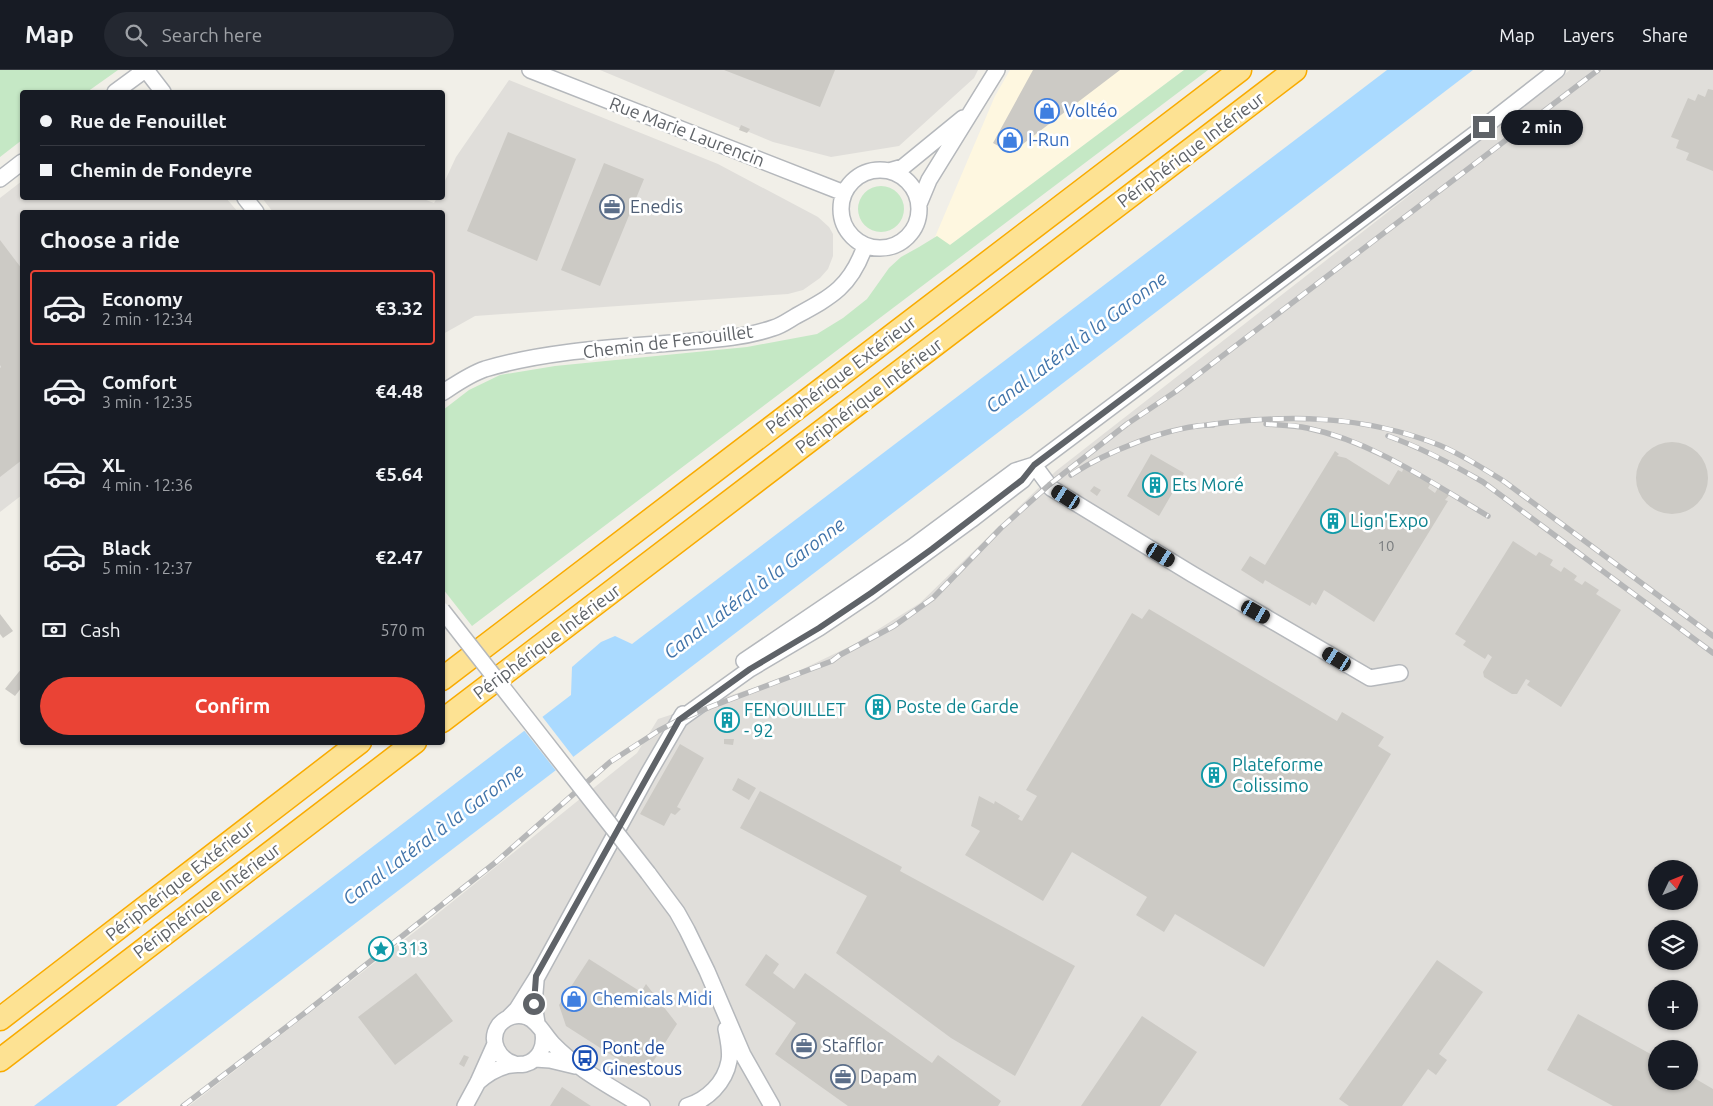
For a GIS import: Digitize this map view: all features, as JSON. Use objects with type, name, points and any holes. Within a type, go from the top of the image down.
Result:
[{"type":"highway","name":"Périphérique Extérieur","points":[[445,677],[1240,70]]},
{"type":"highway","name":"Périphérique Intérieur","points":[[445,720],[1295,70]]},
{"type":"highway","name":"Périphérique Extérieur","points":[[0,1019],[356,745]]},
{"type":"highway","name":"Périphérique Intérieur","points":[[0,1060],[411,745]]},
{"type":"street","points":[[118,90],[145,70],[161,90]]},
{"type":"street","name":"Rue Marie Laurencin","points":[[530,70],[844,193]]},
{"type":"street","points":[[919,204],[929,180],[997,70]]},
{"type":"street","points":[[465,1106],[495,1044],[497,1029],[517,1009],[679,720],[689,705],[705,689],[911,548],[1015,471],[1034,465],[1557,70]]},
{"type":"street","points":[[889,171],[903,167],[972,111]]},
{"type":"street","points":[[0,179],[20,164]]},
{"type":"street","points":[[878,170],[889,171],[898,174],[912,186],[919,204],[919,216],[914,229],[905,240],[893,247],[879,249],[865,246],[852,237],[844,224],[841,209],[844,193],[858,177],[868,172],[878,170]]},
{"type":"street","points":[[247,200],[254,210]]},
{"type":"street","name":"Chemin de Fenouillet","points":[[445,391],[458,382],[483,370],[505,364],[600,349],[743,335],[774,328],[820,304],[846,283],[859,263],[865,246]]},
{"type":"street","points":[[1034,465],[1051,488],[1192,574],[1370,678],[1400,673]]},
{"type":"street","points":[[445,614],[648,873],[681,918],[696,946],[743,1055],[772,1106]]},
{"type":"street","points":[[478,1082],[497,1070],[515,1064],[524,1064],[535,1059],[542,1050],[544,1044],[534,1004],[536,976]]},
{"type":"street","points":[[687,1106],[702,1099],[714,1090],[724,1075],[729,1060],[728,1042],[721,1003]]},
{"type":"street","points":[[508,1018],[520,1015],[526,1016],[540,1028],[556,1047],[580,1067],[642,1106]]},
{"type":"street","points":[[495,1044],[504,1060],[515,1064]]},
{"type":"street","points":[[535,1059],[550,1060],[580,1067]]},
{"type":"shaded area","points":[[600,70],[978,70],[974,78],[899,146],[831,157],[773,142]]},
{"type":"shaded area","points":[[1010,70],[1184,70],[950,245],[935,237],[995,96]]},
{"type":"shaded area","points":[[1570,70],[1713,70],[1713,1106],[189,1106],[426,923],[637,753],[658,719],[784,678],[855,644],[920,603],[1056,471]]},
{"type":"shaded area","points":[[509,80],[718,164],[818,217],[829,227],[833,234],[833,256],[828,269],[820,278],[803,290],[788,294],[475,316],[445,333],[445,210],[271,210],[264,200],[426,200],[434,203],[436,200],[445,200],[445,181],[456,157]]},
{"type":"shaded area","points":[[20,183],[20,200],[228,200],[236,210],[20,210],[20,497],[0,512],[0,198]]},
{"type":"green space","points":[[0,70],[118,70],[90,90],[20,90],[20,142],[0,157]]},
{"type":"green space","points":[[1184,70],[1208,70],[472,626],[445,592],[445,408],[469,390],[500,375],[555,366],[747,347],[817,334],[843,318],[867,299],[889,268],[901,257],[937,236],[950,245]]},
{"type":"green space","points":[[881,186],[894,190],[900,196],[904,209],[900,222],[894,228],[881,232],[868,228],[862,222],[858,209],[862,196],[868,190]]},
{"type":"water","name":"Canal Latéral à la Garonne","points":[[1387,70],[1473,70],[116,1106],[34,1106],[571,695],[572,667],[601,642],[615,636],[632,644]]},
{"type":"pier","points":[[541,715],[575,759],[557,772],[523,729]]},
{"type":"building","points":[[724,70],[835,70],[820,107]]},
{"type":"building","points":[[1033,70],[1120,70],[1011,153],[993,143]]},
{"type":"building","points":[[1708,89],[1713,90],[1713,171],[1686,160],[1689,153],[1676,148],[1679,140],[1671,137],[1688,98],[1695,101],[1698,94],[1705,97]]},
{"type":"building","points":[[741,125],[750,129],[747,133],[739,130]]},
{"type":"building","points":[[508,132],[576,159],[537,261],[467,231]]},
{"type":"building","points":[[604,163],[644,179],[600,286],[561,270]]},
{"type":"building","points":[[0,240],[20,266],[20,462],[0,477]]},
{"type":"building","points":[[1672,442],[1692,448],[1702,458],[1708,478],[1702,498],[1692,508],[1672,514],[1652,508],[1642,498],[1636,478],[1642,458],[1652,448]]},
{"type":"building","points":[[1335,451],[1339,454],[1337,456],[1346,458],[1389,485],[1398,470],[1402,472],[1404,467],[1431,483],[1428,488],[1435,493],[1438,488],[1449,495],[1445,500],[1448,501],[1374,622],[1324,590],[1316,605],[1312,602],[1310,606],[1265,580],[1263,584],[1241,570],[1250,556],[1265,565]]},
{"type":"building","name":"Ets Moré","points":[[1151,454],[1184,473],[1159,516],[1127,496]]},
{"type":"building","points":[[1094,486],[1101,490],[1097,496],[1090,491]]},
{"type":"building","points":[[1513,541],[1536,556],[1539,552],[1553,560],[1550,565],[1561,572],[1564,567],[1577,576],[1574,580],[1582,585],[1585,581],[1599,590],[1596,594],[1621,610],[1561,707],[1527,685],[1530,681],[1526,679],[1517,694],[1512,694],[1484,677],[1483,672],[1492,657],[1488,654],[1485,659],[1463,645],[1466,641],[1455,634]]},
{"type":"building","name":"Plateforme Colissimo","points":[[1149,609],[1337,721],[1342,712],[1384,737],[1378,746],[1391,754],[1264,967],[1175,914],[1164,932],[1136,915],[1147,897],[1072,852],[1043,901],[965,855],[980,831],[971,826],[979,796],[994,804],[995,801],[1020,816],[1018,819],[1022,821],[1037,796],[1026,790],[1132,613],[1142,619]]},
{"type":"building","points":[[0,614],[13,631],[3,638],[0,634]]},
{"type":"building","points":[[20,670],[20,690],[15,696],[5,689]]},
{"type":"building","name":"Poste de Garde","points":[[870,699],[889,710],[886,716],[867,705]]},
{"type":"building","name":"FENOUILLET - 92","points":[[728,714],[732,723],[725,725],[722,716]]},
{"type":"building","points":[[724,739],[734,739],[733,745],[724,744]]},
{"type":"building","points":[[680,744],[704,758],[677,807],[681,809],[675,815],[671,813],[664,826],[640,814]]},
{"type":"building","points":[[738,778],[756,788],[749,800],[732,790]]},
{"type":"building","points":[[760,791],[902,867],[900,871],[1075,966],[1015,1076],[951,1038],[836,953],[867,896],[740,828]]},
{"type":"building","points":[[766,954],[779,964],[773,973],[794,989],[805,973],[932,1063],[938,1055],[1001,1101],[998,1106],[848,1106],[775,1054],[796,1023],[745,985]]},
{"type":"building","points":[[589,959],[641,992],[646,984],[677,1024],[644,1076],[566,1026],[559,1005]]},
{"type":"building","points":[[1437,960],[1483,992],[1439,1054],[1447,1060],[1436,1075],[1428,1069],[1402,1106],[1349,1106],[1339,1099]]},
{"type":"building","points":[[416,973],[453,1021],[395,1065],[358,1017]]},
{"type":"building","points":[[1578,1014],[1648,1053],[1648,1090],[1698,1090],[1698,1080],[1713,1089],[1713,1106],[1613,1106],[1547,1070]]},
{"type":"building","points":[[1142,1016],[1197,1052],[1160,1106],[1081,1106]]},
{"type":"building","points":[[464,1055],[469,1057],[464,1067],[459,1064]]},
{"type":"building","points":[[562,1087],[591,1106],[550,1106]]},
{"type":"railway","points":[[183,1106],[496,862],[610,762],[658,731],[679,720],[832,661],[894,626],[933,598],[1001,528],[1049,485],[1127,424],[1175,392],[1598,70]]},
{"type":"railway","points":[[1207,425],[1266,419],[1325,420],[1382,428],[1439,445],[1505,482],[1713,636]]},
{"type":"railway","points":[[1266,424],[1307,428],[1332,434],[1355,443],[1401,464],[1488,516]]},
{"type":"railway","points":[[1071,475],[1102,457],[1139,441],[1196,426],[1213,425]]},
{"type":"railway","points":[[1388,436],[1437,457],[1483,482],[1713,653]]},
{"type":"place","name":"Voltéo","points":[[1047,111]]},
{"type":"place","name":"I-Run","points":[[1010,140]]},
{"type":"place","name":"Enedis","points":[[612,207]]},
{"type":"place","name":"Ets Moré","points":[[1155,485]]},
{"type":"place","name":"Lign'Expo","points":[[1333,521]]},
{"type":"place","name":"Poste de Garde","points":[[878,707]]},
{"type":"place","name":"FENOUILLET - 92","points":[[727,720]]},
{"type":"place","name":"Plateforme Colissimo","points":[[1214,775]]},
{"type":"place","name":"313","points":[[381,949]]},
{"type":"place","name":"Chemicals Midi","points":[[574,999]]},
{"type":"place","name":"Stafflor","points":[[804,1046]]},
{"type":"place","name":"Pont de Ginestous","points":[[585,1058]]},
{"type":"place","name":"Dapam","points":[[843,1077]]},
{"type":"route","points":[[534,1004],[536,976],[679,720],[750,669],[819,628],[919,559],[1022,480],[1034,465],[1484,127]]}]
